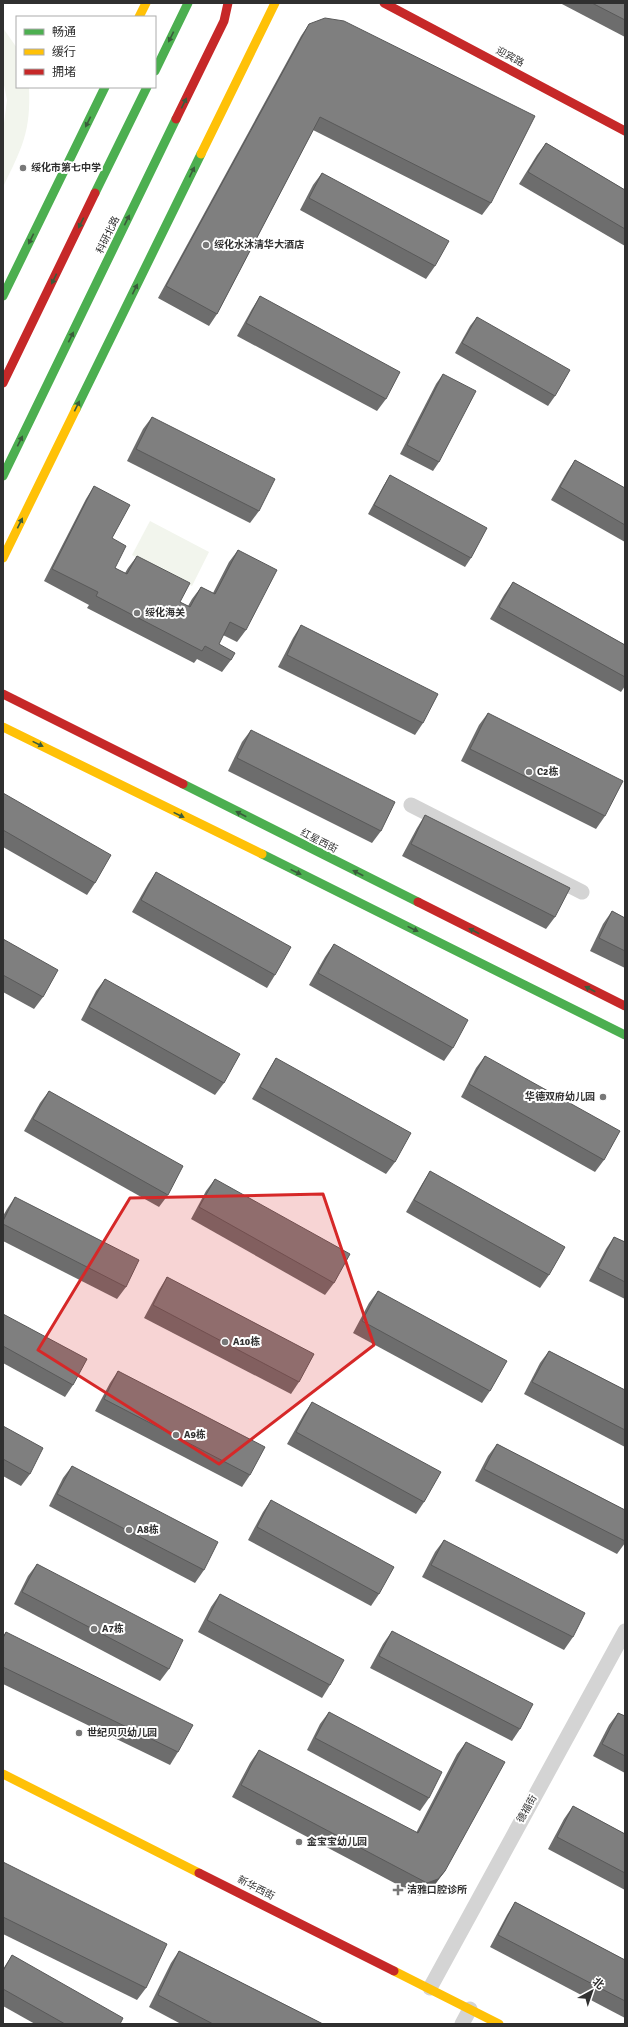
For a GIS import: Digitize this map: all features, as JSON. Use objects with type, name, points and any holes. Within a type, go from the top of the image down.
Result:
[{"type":"main road","points":[[140,16],[146,3]]},
{"type":"main road","points":[[156,69],[188,3]]},
{"type":"main road","name":"科研北路","points":[[3,476],[224,21],[228,3]]},
{"type":"main road","points":[[3,558],[275,3]]},
{"type":"main road","name":"迎宾路","points":[[384,3],[625,130]]},
{"type":"main road","points":[[3,296],[105,88]]},
{"type":"main road","points":[[3,383],[147,88]]},
{"type":"main road","name":"红星西街","points":[[3,694],[169,782],[625,1006]]},
{"type":"main road","points":[[3,727],[527,978],[625,1035]]},
{"type":"main road","points":[[527,978],[535,961]]},
{"type":"main road","name":"新华西街","points":[[3,1774],[499,2024]]},
{"type":"street","points":[[411,805],[582,892]]},
{"type":"street","name":"德福街","points":[[430,1988],[625,1631]]},
{"type":"street","points":[[462,2024],[470,2009]]},
{"type":"highlighted area","points":[[323,1194],[374,1345],[219,1464],[38,1350],[130,1198]]},
{"type":"shaded area","points":[[3,28],[16,47],[16,88],[29,88],[29,103],[27,128],[24,139],[3,187],[3,131],[7,100],[3,80]]},
{"type":"shaded area","points":[[150,521],[209,552],[192,586],[132,555]]},
{"type":"building","points":[[592,3],[625,3],[625,20]]},
{"type":"building","points":[[325,18],[344,21],[535,116],[491,203],[320,117],[217,314],[166,286],[309,24]]},
{"type":"building","points":[[546,143],[625,190],[625,229],[528,172]]},
{"type":"building","points":[[322,173],[449,241],[435,266],[309,198]]},
{"type":"building","points":[[260,296],[400,372],[386,399],[246,323]]},
{"type":"building","points":[[477,317],[570,370],[555,396],[462,343]]},
{"type":"building","points":[[443,374],[476,391],[439,462],[407,445]]},
{"type":"building","points":[[152,417],[275,479],[259,511],[136,449]]},
{"type":"building","points":[[575,460],[625,488],[625,525],[560,487]]},
{"type":"building","points":[[390,475],[487,528],[471,558],[374,505]]},
{"type":"building","points":[[94,486],[130,505],[112,538],[126,546],[115,568],[127,574],[137,556],[190,583],[180,602],[190,607],[201,587],[215,594],[238,550],[277,570],[246,630],[230,622],[219,644],[235,653],[231,660],[205,646],[202,651],[96,596],[98,592],[52,569]]},
{"type":"building","points":[[513,582],[625,645],[625,677],[499,607]]},
{"type":"building","points":[[301,625],[438,694],[423,723],[287,655]]},
{"type":"building","name":"C2栋","points":[[488,713],[623,781],[605,816],[470,749]]},
{"type":"building","points":[[251,730],[395,802],[381,831],[237,758]]},
{"type":"building","points":[[3,793],[111,855],[95,883],[3,830]]},
{"type":"building","points":[[425,815],[570,888],[555,917],[411,844]]},
{"type":"building","points":[[156,872],[291,947],[275,975],[141,900]]},
{"type":"building","points":[[612,911],[625,918],[625,951],[599,938]]},
{"type":"building","points":[[3,939],[58,970],[43,997],[3,975]]},
{"type":"building","points":[[334,944],[468,1020],[453,1048],[318,973]]},
{"type":"building","points":[[105,979],[240,1054],[224,1083],[89,1007]]},
{"type":"building","points":[[485,1056],[620,1131],[604,1160],[469,1084]]},
{"type":"building","points":[[276,1058],[411,1133],[395,1162],[260,1087]]},
{"type":"building","points":[[49,1091],[183,1166],[168,1195],[33,1119]]},
{"type":"building","points":[[430,1171],[565,1247],[549,1275],[414,1200]]},
{"type":"building","points":[[215,1179],[350,1254],[334,1283],[199,1207]]},
{"type":"building","points":[[15,1197],[139,1260],[126,1287],[3,1224],[3,1221]]},
{"type":"building","points":[[614,1237],[625,1242],[625,1282],[598,1268]]},
{"type":"building","points":[[167,1277],[314,1354],[299,1382],[153,1305]]},
{"type":"building","points":[[378,1291],[507,1361],[490,1391],[362,1321]]},
{"type":"building","points":[[3,1314],[87,1359],[73,1385],[3,1346]]},
{"type":"building","points":[[549,1351],[625,1390],[625,1430],[532,1382]]},
{"type":"building","points":[[118,1371],[265,1447],[250,1475],[104,1399]]},
{"type":"building","points":[[312,1402],[441,1472],[424,1502],[296,1432]]},
{"type":"building","points":[[3,1426],[43,1448],[30,1474],[3,1459]]},
{"type":"building","points":[[497,1444],[625,1510],[625,1541],[484,1469]]},
{"type":"building","points":[[72,1466],[218,1542],[204,1570],[57,1494]]},
{"type":"building","points":[[271,1500],[394,1567],[379,1594],[257,1527]]},
{"type":"building","points":[[444,1540],[585,1613],[573,1637],[431,1565]]},
{"type":"building","points":[[37,1564],[183,1640],[169,1669],[22,1592]]},
{"type":"building","points":[[220,1594],[344,1660],[330,1685],[207,1620]]},
{"type":"building","points":[[392,1631],[533,1704],[520,1729],[379,1656]]},
{"type":"building","points":[[6,1632],[193,1725],[178,1752],[3,1667],[3,1638]]},
{"type":"building","points":[[329,1712],[442,1772],[429,1798],[315,1738]]},
{"type":"building","points":[[618,1713],[625,1716],[625,1756],[602,1744]]},
{"type":"building","points":[[466,1742],[505,1762],[445,1871],[438,1879],[427,1883],[241,1785],[259,1750],[418,1833]]},
{"type":"building","points":[[573,1806],[625,1834],[625,1873],[557,1837]]},
{"type":"building","points":[[3,1862],[167,1944],[146,1988],[3,1917]]},
{"type":"building","points":[[515,1902],[625,1960],[625,2001],[498,1935]]},
{"type":"building","points":[[179,1951],[323,2024],[213,2024],[158,1995]]},
{"type":"building","points":[[12,1955],[123,2018],[120,2024],[65,2024],[3,1989],[3,1971]]},
{"type":"traffic: fast","points":[[156,69],[188,3]]},
{"type":"traffic: fast","points":[[3,296],[105,88]]},
{"type":"traffic: fast","points":[[95,193],[147,88]]},
{"type":"traffic: fast","points":[[3,476],[176,119]]},
{"type":"traffic: fast","points":[[76,409],[201,154]]},
{"type":"traffic: fast","points":[[183,784],[418,902]]},
{"type":"traffic: fast","points":[[262,854],[625,1035]]},
{"type":"traffic: slow","points":[[140,16],[146,3]]},
{"type":"traffic: slow","points":[[201,154],[275,3]]},
{"type":"traffic: slow","points":[[3,558],[76,409]]},
{"type":"traffic: slow","points":[[3,727],[262,854]]},
{"type":"traffic: slow","points":[[3,1774],[199,1873]]},
{"type":"traffic: slow","points":[[394,1971],[499,2024]]},
{"type":"traffic: jam","points":[[176,119],[224,21],[228,3]]},
{"type":"traffic: jam","points":[[384,3],[625,131]]},
{"type":"traffic: jam","points":[[3,383],[95,193]]},
{"type":"traffic: jam","points":[[3,694],[183,784]]},
{"type":"traffic: jam","points":[[418,902],[625,1006]]},
{"type":"traffic: jam","points":[[199,1873],[394,1971]]},
{"type":"place","name":"绥化市第七中学","points":[[23,168]]},
{"type":"place","name":"绥化水沐清华大酒店","points":[[206,245]]},
{"type":"place","name":"绥化海关","points":[[137,613]]},
{"type":"place","name":"C2栋","points":[[529,772]]},
{"type":"place","name":"华德双府幼儿园","points":[[603,1097]]},
{"type":"place","name":"A10栋","points":[[225,1342]]},
{"type":"place","name":"A9栋","points":[[176,1435]]},
{"type":"place","name":"A8栋","points":[[129,1530]]},
{"type":"place","name":"A7栋","points":[[94,1629]]},
{"type":"place","name":"世纪贝贝幼儿园","points":[[79,1733]]},
{"type":"place","name":"金宝宝幼儿园","points":[[299,1842]]},
{"type":"place","name":"洁雅口腔诊所","points":[[398,1890]]}]
